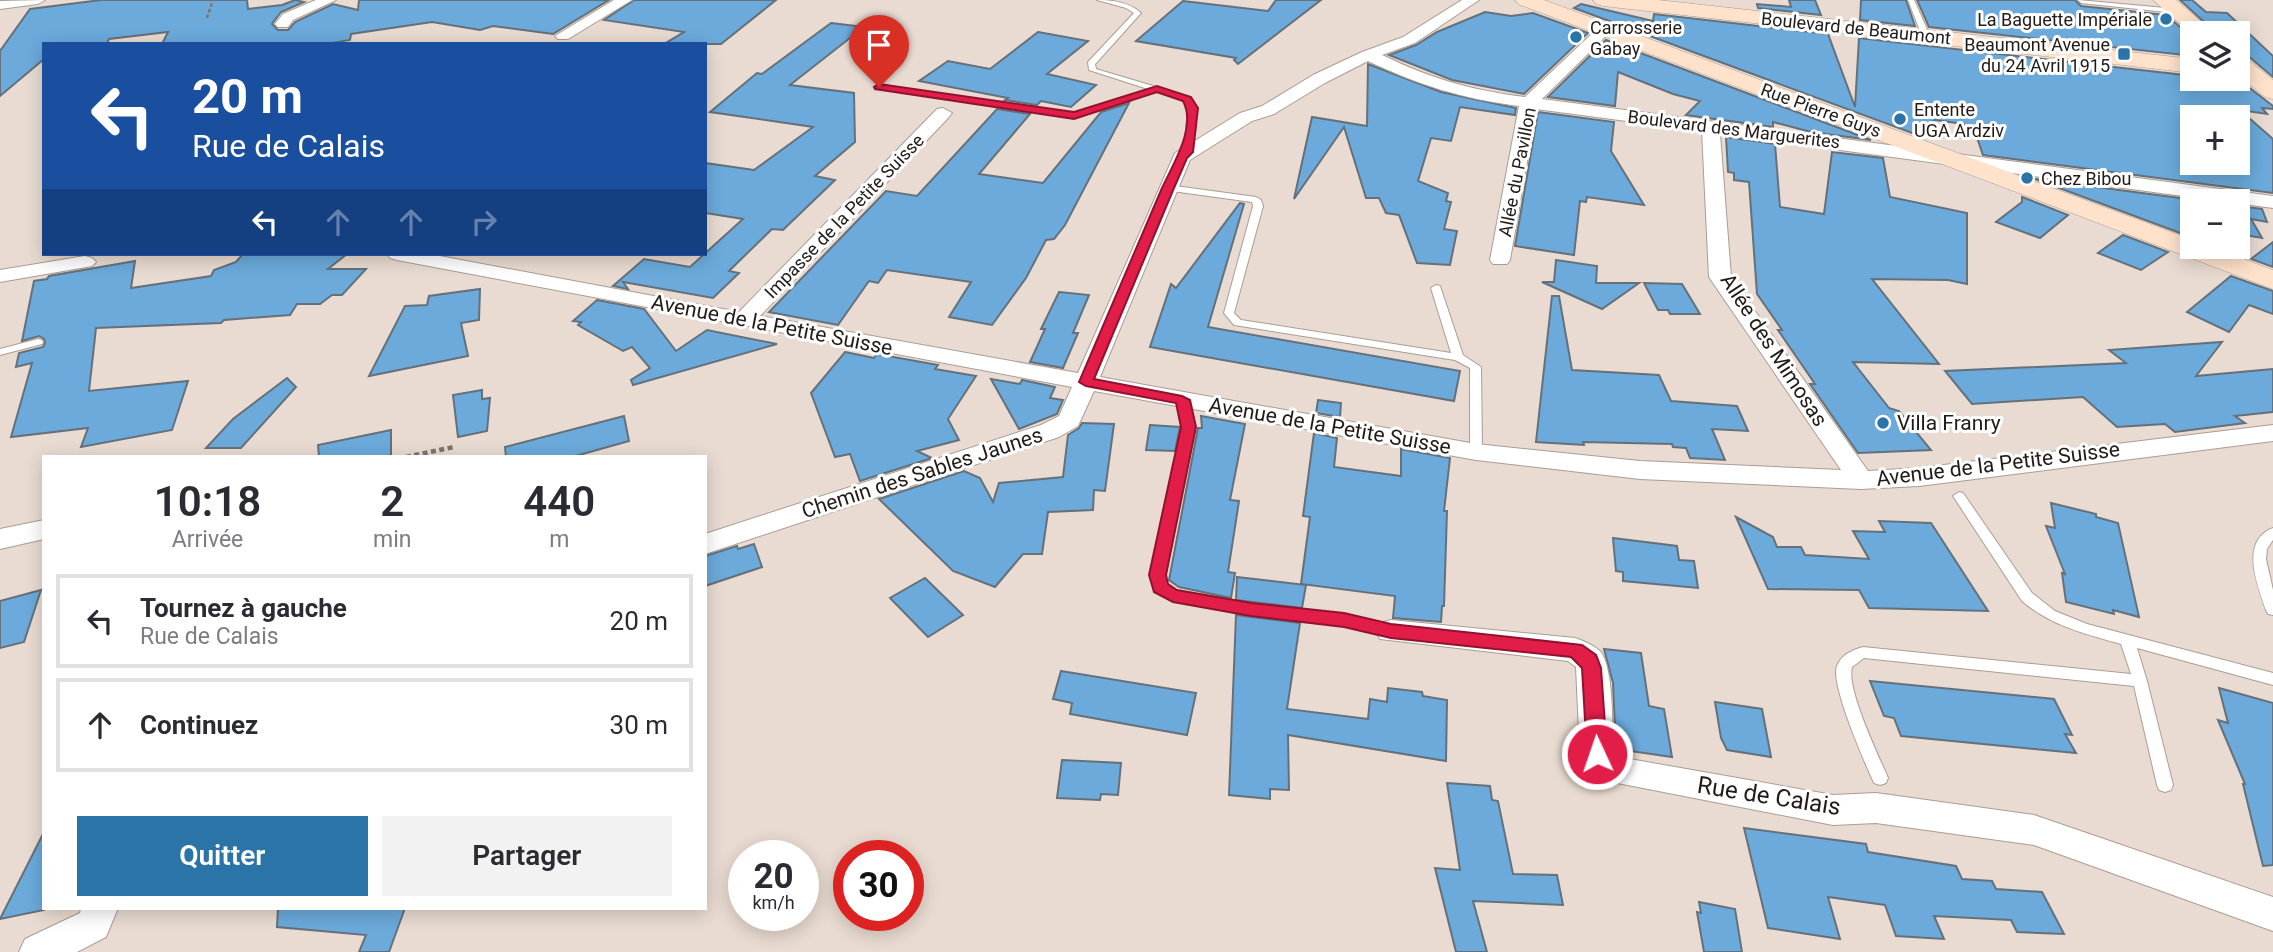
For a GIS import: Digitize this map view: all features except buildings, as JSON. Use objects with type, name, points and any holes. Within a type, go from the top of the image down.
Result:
[{"type":"street","points":[[0,5],[38,0]]},
{"type":"street","points":[[283,24],[288,17],[329,0]]},
{"type":"street","points":[[563,36],[625,0]]},
{"type":"street","name":"Chemin des Sables Jaunes","points":[[707,543],[1050,431],[1069,421],[1182,157],[1246,117],[1268,110],[1319,79],[1368,55],[1409,40],[1472,0]]},
{"type":"street","name":"Rue Pierre Guys","points":[[1525,0],[2273,280]]},
{"type":"street","name":"Boulevard de Beaumont","points":[[1603,0],[2180,65]]},
{"type":"street","points":[[2170,5],[2189,21]]},
{"type":"street","name":"Allée du Pavillon","points":[[1500,260],[1528,103],[1604,30]]},
{"type":"street","name":"Boulevard des Marguerites","points":[[1368,55],[1441,87],[1528,103],[2273,202]]},
{"type":"street","points":[[2250,75],[2273,92]]},
{"type":"street","name":"Impasse de la Petite Suisse","points":[[744,320],[943,113]]},
{"type":"street","name":"Allée des Mimosas","points":[[1711,126],[1720,277],[1861,480]]},
{"type":"street","name":"Avenue de la Petite Suisse","points":[[423,256],[463,259],[744,320],[1476,452],[1640,470],[1861,480],[1919,477],[2273,433]]},
{"type":"street","points":[[0,276],[85,262]]},
{"type":"street","points":[[0,539],[42,529]]},
{"type":"street","name":"Rue de Calais","points":[[1391,631],[1575,650],[1589,660],[1592,668],[1597,754],[1604,764],[1619,771],[1833,810],[1876,808],[2034,830],[2273,914]]},
{"type":"street","points":[[38,952],[93,925],[99,910]]},
{"type":"lane","points":[[1100,0],[1128,6],[1138,13],[1095,58],[1091,64],[1093,70],[1181,96],[1191,103],[1188,152]]},
{"type":"lane","points":[[1911,0],[1926,36]]},
{"type":"lane","points":[[2081,1],[2170,5]]},
{"type":"lane","points":[[879,87],[1074,116],[1157,89]]},
{"type":"lane","points":[[1168,188],[1256,200],[1258,206],[1228,313],[1238,323],[1458,357],[1475,367],[1476,452]]},
{"type":"lane","points":[[1436,288],[1458,357]]},
{"type":"lane","points":[[0,352],[38,342]]},
{"type":"lane","points":[[1182,400],[1189,427],[1158,575],[1160,587],[1173,595],[1238,607],[1344,620],[1391,631]]},
{"type":"lane","points":[[1959,496],[2027,597],[2055,620],[2273,679]]},
{"type":"lane","points":[[2273,532],[2262,541],[2257,556],[2273,610]]},
{"type":"lane","points":[[2127,640],[2140,681],[2165,785]]},
{"type":"lane","points":[[1880,778],[1846,691],[1842,672],[1849,659],[1863,652],[2140,681]]},
{"type":"path","points":[[208,18],[213,0]]},
{"type":"path","points":[[416,455],[454,447]]},
{"type":"place","name":"La Baguette Impériale","points":[[2166,19]]},
{"type":"place","name":"Carrosserie Gabay","points":[[1576,37]]},
{"type":"place","name":"Beaumont Avenue du 24 Avril 1915","points":[[2124,54]]},
{"type":"place","name":"Entente UGA Ardziv","points":[[1900,119]]},
{"type":"place","name":"Chez Bibou","points":[[2027,178]]},
{"type":"place","name":"Villa Franry","points":[[1883,423]]},
{"type":"route","points":[[879,87],[1074,116],[1157,89],[1187,99],[1192,108],[1188,152],[1182,157],[1168,188],[1086,382],[1182,400],[1189,427],[1158,575],[1160,587],[1173,595],[1251,610],[1344,620],[1391,631],[1575,650],[1589,660],[1592,668],[1597,754]]}]
